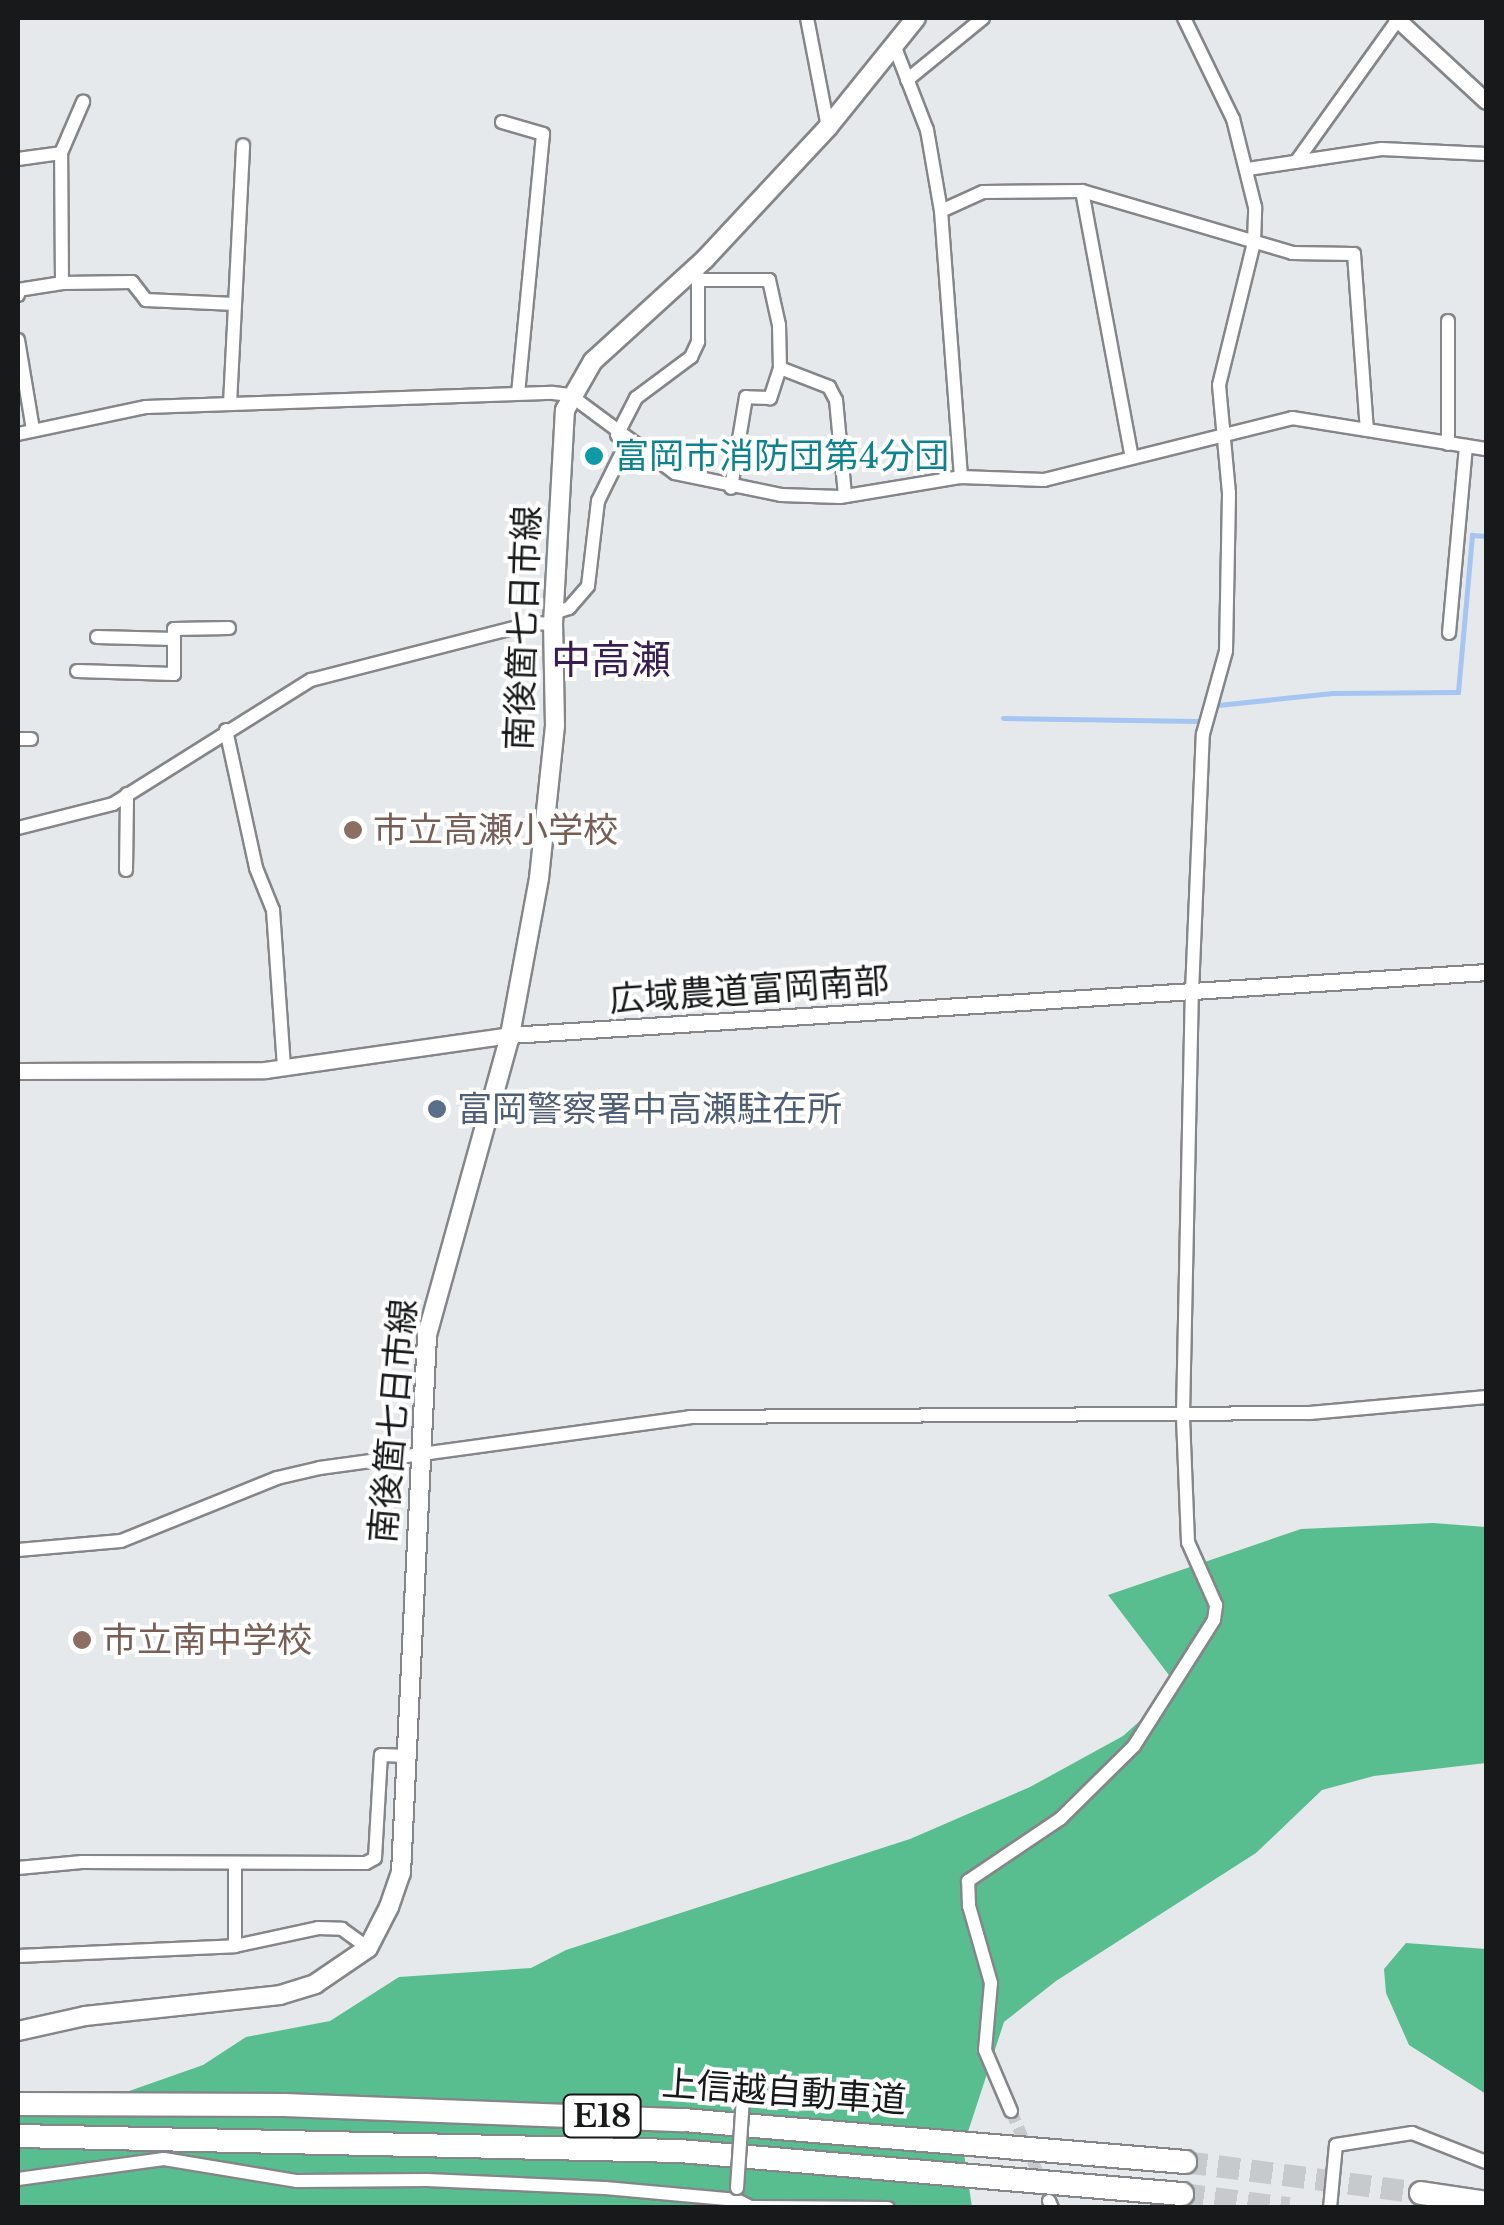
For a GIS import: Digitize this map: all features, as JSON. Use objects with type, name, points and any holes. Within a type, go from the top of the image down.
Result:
[{"type":"highway","name":"上信越自動車道","points":[[18,2104],[284,2105],[682,2120],[1185,2162]]},
{"type":"highway","name":"上信越自動車道","points":[[18,2136],[660,2150],[859,2162],[1182,2194]]},
{"type":"highway","points":[[1422,2193],[1486,2203]]},
{"type":"main road","name":"南後箇七日市線","points":[[368,1948],[401,1873],[416,1459],[438,1280],[510,1035],[546,822],[555,726],[553,618],[562,430],[570,395],[614,338],[698,273],[828,127],[916,18]]},
{"type":"main road","points":[[18,2031],[85,2016],[280,1995],[341,1971],[368,1948]]},
{"type":"street","points":[[807,18],[828,127]]},
{"type":"street","points":[[907,80],[983,18]]},
{"type":"street","points":[[1011,2111],[985,2050],[991,1983],[969,1906],[968,1881],[1060,1819],[1114,1768],[1214,1620],[1216,1605],[1188,1542],[1183,1415],[1192,992],[1203,734],[1226,650],[1229,493],[1220,434],[1220,385],[1254,244],[1248,170],[1234,119],[1184,18]]},
{"type":"street","points":[[1296,162],[1398,18],[1486,101]]},
{"type":"street","points":[[894,46],[927,130],[940,210],[961,477]]},
{"type":"street","points":[[62,283],[60,153],[83,102]]},
{"type":"street","points":[[502,122],[543,134],[518,393]]},
{"type":"street","points":[[230,404],[243,146]]},
{"type":"street","points":[[1248,170],[1382,148],[1486,154]]},
{"type":"street","points":[[18,160],[60,153]]},
{"type":"street","points":[[940,210],[983,192],[1082,192],[1292,253],[1354,254],[1367,429]]},
{"type":"street","points":[[1082,192],[1132,457]]},
{"type":"street","points":[[18,828],[127,794],[311,680],[553,618],[569,608],[588,586],[598,501],[636,398],[692,357],[698,342],[698,273],[769,280],[780,368],[770,398],[746,397],[731,488]]},
{"type":"street","points":[[18,295],[18,290],[62,283],[132,282],[146,300],[235,304]]},
{"type":"street","points":[[1448,321],[1448,444]]},
{"type":"street","points":[[18,340],[33,430]]},
{"type":"street","points":[[780,368],[829,388],[836,400],[846,496]]},
{"type":"street","points":[[18,434],[146,408],[518,393],[570,395],[622,438],[675,473],[731,488],[846,496],[961,477],[1044,480],[1292,418],[1486,449]]},
{"type":"street","points":[[1449,634],[1466,446]]},
{"type":"street","points":[[77,671],[174,674],[174,628],[230,628]]},
{"type":"street","points":[[97,637],[174,639]]},
{"type":"street","points":[[226,730],[256,868],[273,910],[284,1068]]},
{"type":"street","points":[[126,870],[127,794]]},
{"type":"street","name":"広域農道富岡南部","points":[[18,1071],[284,1068],[510,1035],[1486,972]]},
{"type":"street","points":[[18,1550],[121,1541],[277,1478],[690,1417],[1391,1410],[1486,1397]]},
{"type":"street","points":[[18,1868],[375,1858],[381,1755],[408,1756]]},
{"type":"street","points":[[234,1946],[235,1863]]},
{"type":"street","points":[[18,1956],[234,1946],[318,1928],[342,1929],[368,1948]]},
{"type":"street","points":[[737,2194],[744,2098]]},
{"type":"street","points":[[1330,2208],[1336,2146],[1412,2133],[1486,2162]]},
{"type":"street","points":[[18,2179],[164,2159],[297,2181],[427,2180],[737,2194],[750,2208],[888,2208]]},
{"type":"green space","points":[[1433,1523],[1486,1527],[1486,1763],[1374,1776],[1322,1790],[1256,1853],[1056,1981],[1004,2022],[963,2147],[972,2207],[18,2207],[18,2116],[64,2114],[203,2065],[246,2037],[330,2021],[399,1977],[531,1968],[566,1950],[910,1839],[1030,1787],[1123,1736],[1178,1687],[1108,1595],[1301,1529]]},
{"type":"green space","points":[[1406,1943],[1486,1949],[1486,2094],[1409,2045],[1386,1993],[1384,1969]]},
{"type":"waterway","points":[[1218,705],[1332,693],[1458,692],[1472,535],[1486,536]]},
{"type":"waterway","points":[[1003,718],[1198,721]]},
{"type":"tunnel","points":[[1011,2111],[1043,2185]]},
{"type":"tunnel","points":[[1185,2162],[1421,2193]]},
{"type":"tunnel","points":[[1182,2194],[1289,2208]]},
{"type":"place","name":"富岡市消防団第4分団","points":[[594,456]]},
{"type":"place","name":"市立高瀬小学校","points":[[353,830]]},
{"type":"place","name":"富岡警察署中高瀬駐在所","points":[[437,1109]]},
{"type":"place","name":"市立南中学校","points":[[82,1640]]},
{"type":"district","name":"中高瀬","points":[[611,660]]}]
